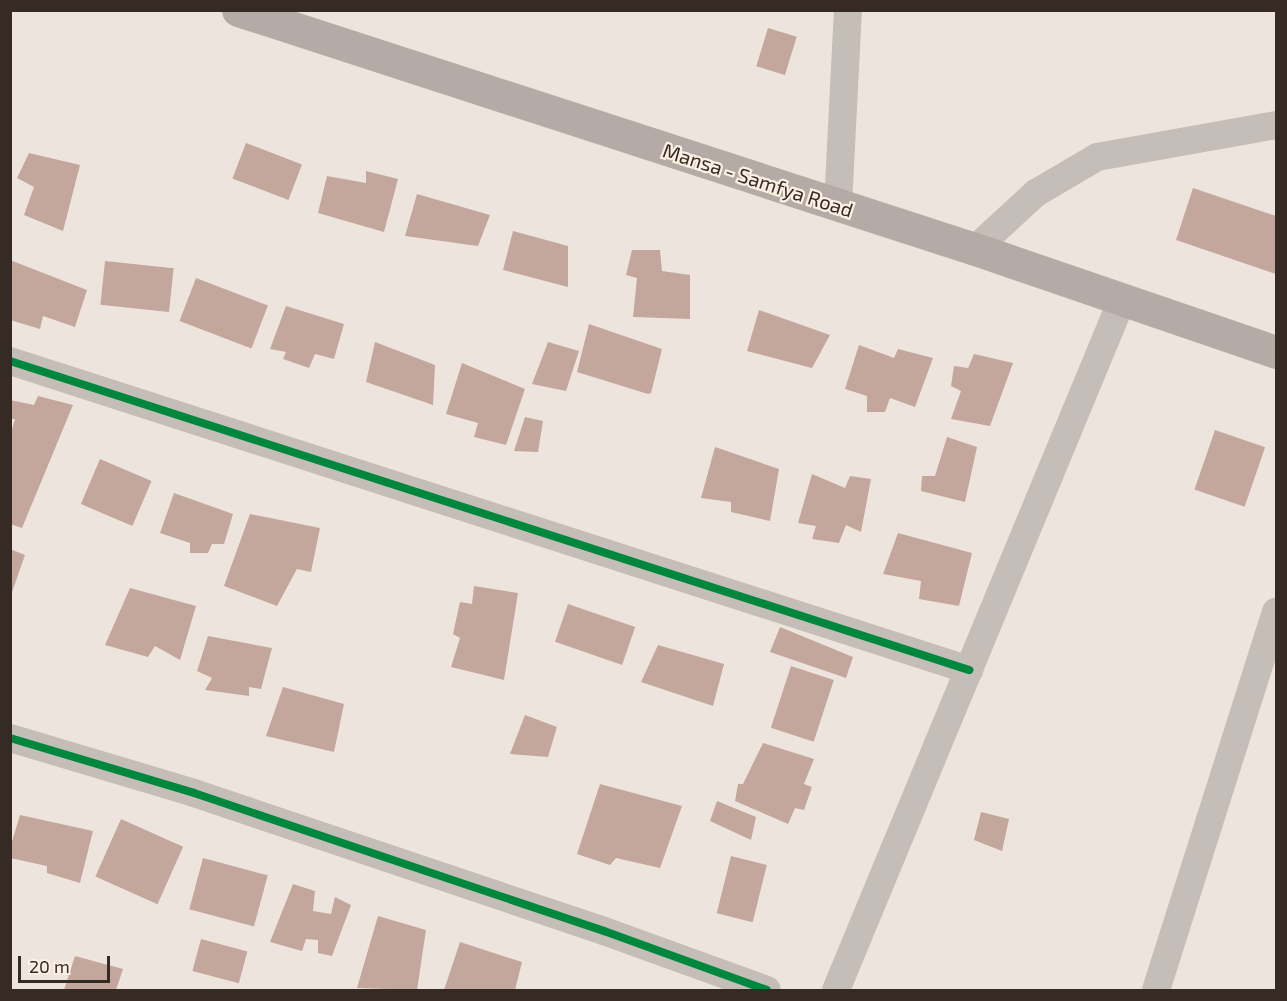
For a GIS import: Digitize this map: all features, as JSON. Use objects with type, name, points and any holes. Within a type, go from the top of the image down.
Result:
[{"type":"main road","name":"Mansa - Samfya Road","points":[[238,10],[975,249],[1276,352]]},
{"type":"street","points":[[838,206],[848,10]]},
{"type":"street","points":[[975,249],[1035,193],[1097,157],[1276,125]]},
{"type":"street","points":[[836,990],[1122,300]]},
{"type":"street","points":[[10,361],[969,670]]},
{"type":"street","points":[[1156,990],[1276,612]]},
{"type":"street","points":[[10,738],[194,793],[604,931],[768,990]]},
{"type":"building","points":[[768,28],[797,37],[785,75],[756,66]]},
{"type":"building","points":[[246,143],[302,165],[288,200],[232,178]]},
{"type":"building","points":[[29,153],[80,165],[63,231],[24,215],[34,187],[17,178]]},
{"type":"building","points":[[366,171],[398,179],[384,232],[318,213],[327,176],[366,183]]},
{"type":"building","points":[[1193,188],[1276,216],[1276,274],[1176,240]]},
{"type":"building","points":[[417,194],[490,215],[478,246],[405,236]]},
{"type":"building","points":[[513,231],[568,246],[568,287],[503,270]]},
{"type":"building","points":[[632,250],[660,250],[662,271],[690,275],[690,319],[633,317],[637,278],[626,275]]},
{"type":"building","points":[[10,260],[87,290],[75,327],[43,316],[40,329],[10,320]]},
{"type":"building","points":[[105,261],[174,268],[169,312],[100,305]]},
{"type":"building","points":[[196,278],[268,306],[251,349],[180,321]]},
{"type":"building","points":[[286,306],[344,324],[334,359],[315,354],[309,368],[283,359],[286,352],[270,349]]},
{"type":"building","points":[[759,310],[830,335],[812,368],[747,351]]},
{"type":"building","points":[[589,324],[662,349],[651,393],[577,372]]},
{"type":"building","points":[[375,342],[435,365],[433,405],[366,382]]},
{"type":"building","points":[[548,342],[579,351],[566,391],[532,384]]},
{"type":"building","points":[[859,345],[894,358],[898,349],[933,358],[915,407],[890,398],[885,412],[867,412],[867,396],[845,389]]},
{"type":"building","points":[[974,354],[1013,363],[990,426],[951,419],[961,391],[951,386],[954,366],[968,368]]},
{"type":"building","points":[[462,363],[525,389],[506,445],[474,437],[478,423],[446,414]]},
{"type":"building","points":[[38,396],[73,405],[22,528],[10,524],[10,436],[15,419],[10,419],[10,400],[34,405]]},
{"type":"building","points":[[525,417],[543,421],[538,452],[514,451]]},
{"type":"building","points":[[1215,430],[1265,447],[1245,507],[1194,490]]},
{"type":"building","points":[[947,437],[977,447],[965,502],[921,491],[922,476],[935,476]]},
{"type":"building","points":[[715,447],[779,469],[770,521],[731,512],[731,502],[701,498]]},
{"type":"building","points":[[100,459],[152,481],[132,526],[81,504]]},
{"type":"building","points":[[812,474],[845,488],[850,476],[871,479],[861,532],[846,525],[839,543],[812,539],[816,526],[798,523]]},
{"type":"building","points":[[174,493],[233,514],[224,544],[212,544],[208,553],[190,553],[190,543],[160,533]]},
{"type":"building","points":[[250,514],[320,528],[311,572],[297,569],[277,606],[224,586]]},
{"type":"building","points":[[898,533],[972,553],[959,606],[919,599],[921,581],[883,574]]},
{"type":"building","points":[[10,549],[25,555],[11,595],[10,595]]},
{"type":"building","points":[[474,586],[518,593],[504,680],[451,667],[460,638],[453,634],[460,602],[472,604]]},
{"type":"building","points":[[130,588],[196,606],[180,660],[155,646],[148,657],[105,645]]},
{"type":"building","points":[[568,604],[635,627],[622,665],[555,642]]},
{"type":"building","points":[[780,627],[853,657],[846,678],[770,652]]},
{"type":"building","points":[[208,636],[272,648],[261,689],[249,687],[249,696],[205,690],[212,678],[197,671]]},
{"type":"building","points":[[658,645],[724,664],[713,706],[641,682]]},
{"type":"building","points":[[791,666],[834,680],[814,742],[771,728]]},
{"type":"building","points":[[283,687],[344,704],[334,752],[266,736]]},
{"type":"building","points":[[525,715],[557,727],[548,757],[510,754]]},
{"type":"building","points":[[763,743],[814,759],[804,784],[812,787],[804,810],[795,808],[788,824],[735,801],[738,784],[743,784]]},
{"type":"building","points":[[600,784],[682,806],[660,868],[616,858],[610,865],[577,854]]},
{"type":"building","points":[[717,801],[756,817],[751,840],[710,821]]},
{"type":"building","points":[[981,812],[1009,819],[1002,851],[974,840]]},
{"type":"building","points":[[20,815],[93,831],[80,883],[47,873],[47,866],[10,858],[10,848]]},
{"type":"building","points":[[121,819],[183,847],[157,904],[95,877]]},
{"type":"building","points":[[731,856],[767,865],[753,922],[717,913]]},
{"type":"building","points":[[203,858],[268,875],[254,927],[189,909]]},
{"type":"building","points":[[293,884],[315,891],[313,911],[331,914],[335,897],[351,905],[332,956],[318,953],[318,940],[306,939],[302,951],[270,942]]},
{"type":"building","points":[[378,916],[426,930],[417,990],[357,988]]},
{"type":"building","points":[[201,939],[247,951],[239,983],[192,971]]},
{"type":"building","points":[[460,942],[522,962],[515,990],[444,990]]},
{"type":"building","points":[[75,956],[123,969],[116,990],[64,990]]},
{"type":"cycle path","points":[[10,361],[969,670]]},
{"type":"cycle path","points":[[10,738],[194,793],[604,931],[767,990]]}]
